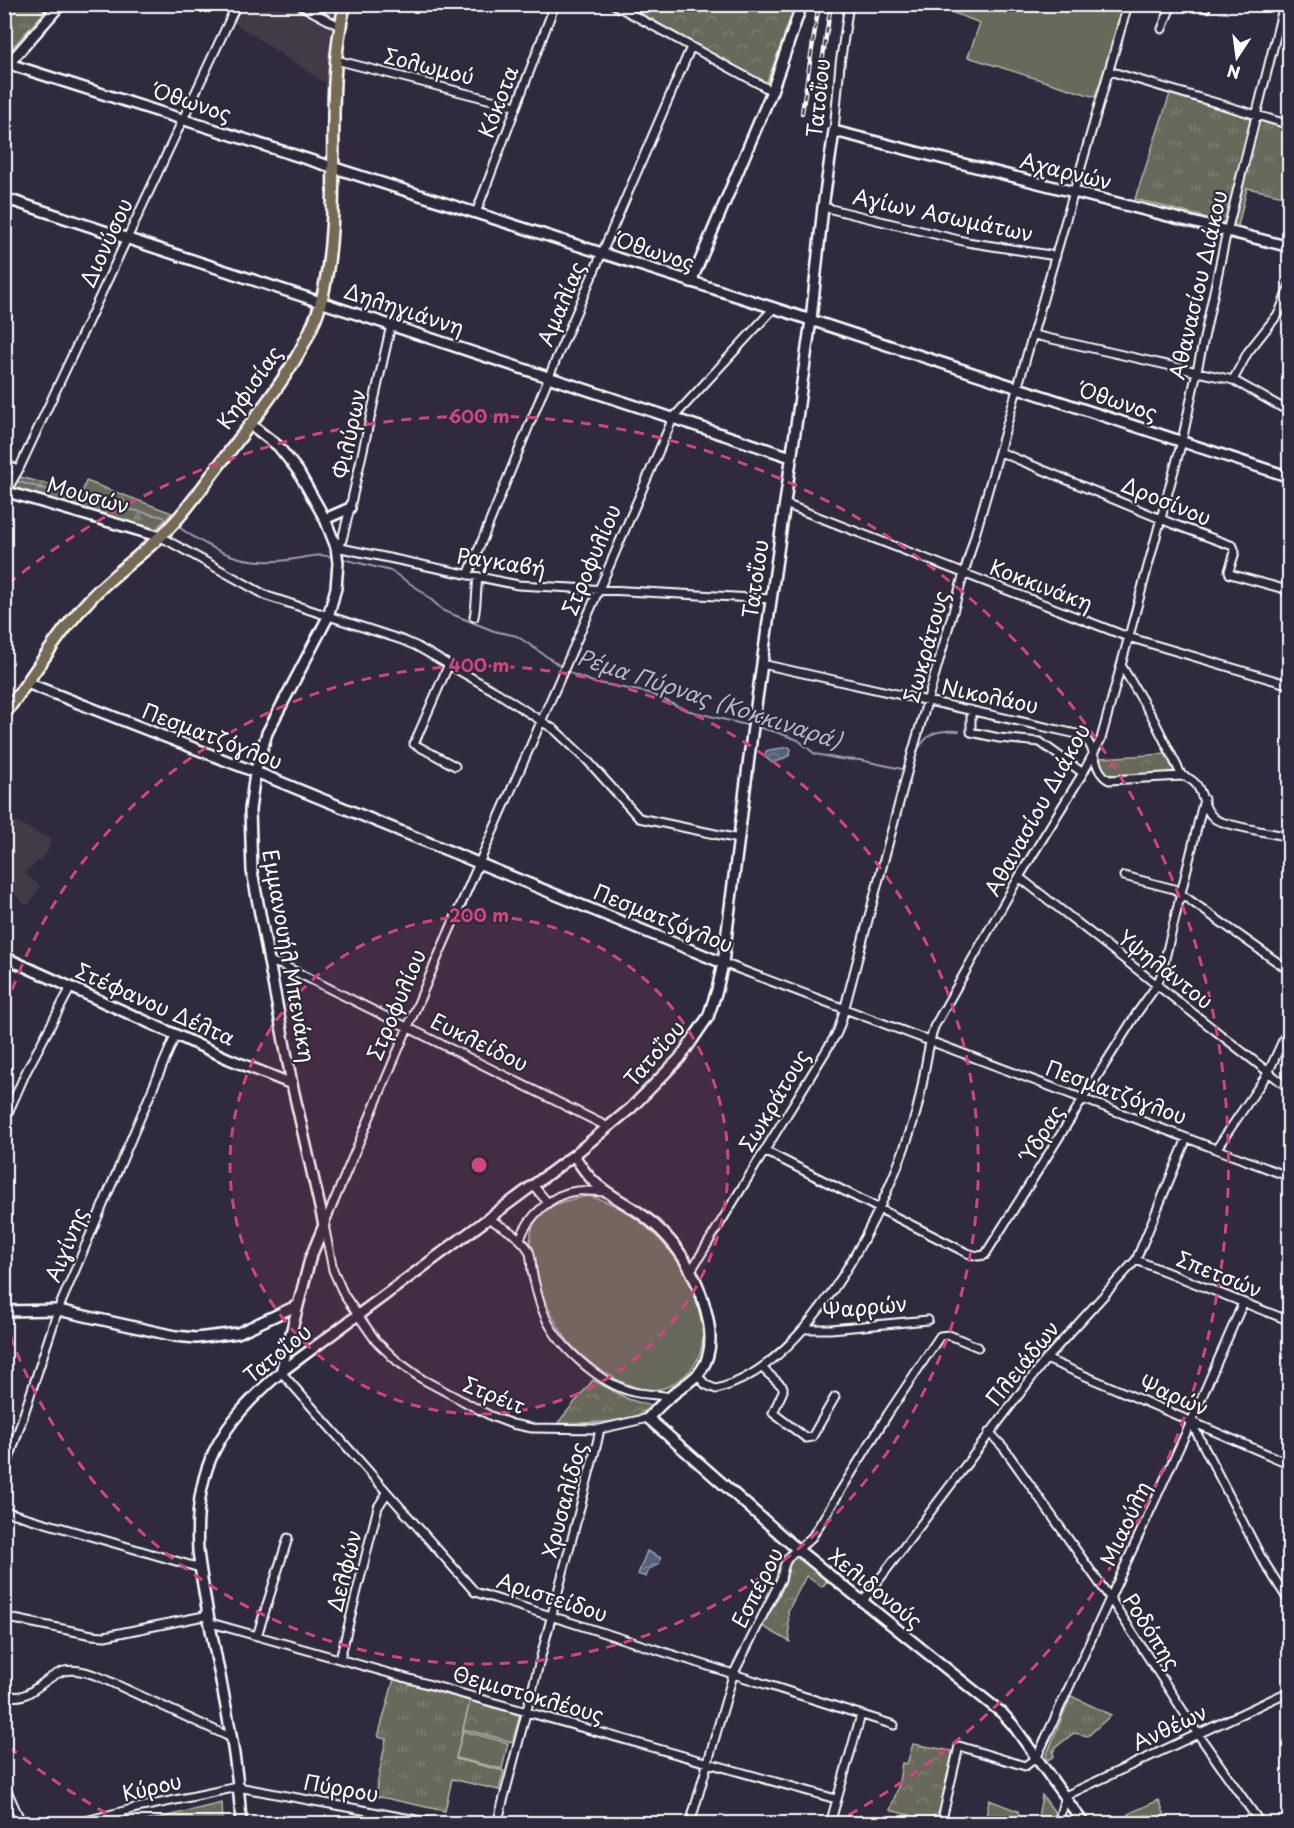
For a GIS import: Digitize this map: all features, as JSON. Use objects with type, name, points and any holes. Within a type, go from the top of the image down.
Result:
[{"type":"main road","name":"Κηφισίας","points":[[4,714],[91,598],[177,521],[250,424],[294,359],[321,302],[331,244],[336,60],[345,4]]},
{"type":"street","points":[[7,66],[58,8],[45,4]]},
{"type":"street","name":"Διονύσου","points":[[6,492],[17,473],[237,4]]},
{"type":"street","points":[[298,4],[340,27]]},
{"type":"street","name":"Κόκοτα","points":[[476,213],[555,4]]},
{"type":"street","points":[[613,4],[772,91]]},
{"type":"street","points":[[692,282],[772,91],[802,4]]},
{"type":"street","name":"Τατοΐου","points":[[241,1824],[232,1738],[197,1542],[205,1476],[214,1447],[236,1414],[281,1372],[574,1155],[658,1083],[690,1047],[711,1009],[723,963],[752,734],[811,320],[849,4]]},
{"type":"street","name":"Σωκράτους","points":[[692,1269],[837,1033],[912,754],[1128,4]]},
{"type":"street","points":[[1162,29],[1172,4]]},
{"type":"street","name":"Αθανασίου Διάκου","points":[[697,1375],[706,1385],[716,1389],[749,1376],[762,1368],[804,1329],[860,1248],[879,1210],[915,1116],[934,1027],[1101,739],[1182,441],[1227,231],[1284,4]]},
{"type":"street","name":"Αμαλίας","points":[[468,575],[549,377],[691,47]]},
{"type":"street","name":"Σολωμού","points":[[336,60],[515,106]]},
{"type":"street","name":"Όθωνος","points":[[7,66],[183,119],[774,308],[1290,477]]},
{"type":"street","points":[[1109,71],[1290,125]]},
{"type":"street","name":"Αχαρνών","points":[[834,131],[1290,247]]},
{"type":"street","name":"Δηληγιάννη","points":[[4,198],[791,457]]},
{"type":"street","name":"Αγίων Ασωμάτων","points":[[823,207],[967,242],[1056,256]]},
{"type":"street","points":[[1233,380],[1248,352],[1279,313],[1290,285]]},
{"type":"street","name":"Στροφυλίου","points":[[296,1306],[310,1259],[408,1027],[673,418],[774,308]]},
{"type":"street","name":"Φιλύρων","points":[[336,547],[342,540],[351,508],[391,325]]},
{"type":"street","points":[[1034,334],[1233,380],[1290,412]]},
{"type":"street","name":"Εμμανουήλ Μπενάκη","points":[[250,424],[288,457],[298,471],[325,519],[336,547],[338,563],[336,588],[328,617],[269,728],[255,773],[251,795],[250,850],[268,961],[292,1084],[324,1225],[337,1281],[357,1315]]},
{"type":"street","name":"Δροσίνου","points":[[1000,452],[1233,546],[1235,552],[1230,574],[1284,589],[1290,594]]},
{"type":"street","points":[[4,462],[17,473]]},
{"type":"street","name":"Μουσών","points":[[6,492],[164,533]]},
{"type":"street","name":"Κοκκινάκη","points":[[785,504],[1128,638],[1290,685]]},
{"type":"street","points":[[325,519],[351,508]]},
{"type":"street","points":[[164,533],[267,597],[416,646],[541,719],[587,760],[639,818],[739,839]]},
{"type":"street","name":"Ραγκαβή","points":[[336,547],[518,585],[771,599]]},
{"type":"street","points":[[474,617],[478,578]]},
{"type":"street","name":"Νικολάου","points":[[762,664],[1081,735],[1090,743],[1098,772],[1109,780],[1182,776]]},
{"type":"street","points":[[1121,665],[1154,720],[1182,776],[1193,780],[1209,812],[1219,822],[1290,837]]},
{"type":"street","points":[[448,666],[414,744],[455,766]]},
{"type":"street","name":"Πεσματζόγλου","points":[[27,684],[255,773],[723,963],[1217,1148],[1290,1178]]},
{"type":"street","points":[[971,710],[972,732],[999,738],[1040,742],[1083,773]]},
{"type":"street","name":"Ύδρας","points":[[765,1151],[967,1253],[985,1255],[1137,1013],[1157,985],[1204,799]]},
{"type":"street","points":[[1124,876],[1174,889],[1290,971]]},
{"type":"street","name":"Υψηλάντου","points":[[1019,877],[1290,1089]]},
{"type":"street","name":"Στέφανου Δέλτα","points":[[4,957],[292,1084]]},
{"type":"street","name":"Ευκλείδου","points":[[268,961],[284,966],[608,1127]]},
{"type":"street","points":[[4,1122],[26,1072],[71,987]]},
{"type":"street","points":[[1217,1148],[1268,1073],[1290,1025]]},
{"type":"street","name":"Αιγίνης","points":[[4,1475],[58,1310],[176,1034]]},
{"type":"street","name":"Πλειάδων","points":[[863,1601],[1046,1359],[1136,1260],[1187,1138]]},
{"type":"street","points":[[574,1155],[593,1183],[635,1210],[671,1239],[692,1269],[701,1292],[709,1324],[708,1353],[697,1375],[669,1396],[648,1418]]},
{"type":"street","points":[[533,1185],[548,1203]]},
{"type":"street","points":[[520,1239],[530,1219],[558,1197],[575,1191],[606,1192]]},
{"type":"street","points":[[488,1218],[520,1239],[530,1252],[532,1273],[543,1314],[564,1345],[587,1366],[615,1384],[632,1391],[669,1396]]},
{"type":"street","name":"Σπετσών","points":[[1136,1260],[1290,1321]]},
{"type":"street","name":"Μιαούλη","points":[[1037,1757],[1191,1422],[1243,1303]]},
{"type":"street","points":[[4,1311],[58,1310],[175,1336],[207,1338],[238,1333],[296,1306]]},
{"type":"street","points":[[281,1372],[296,1306]]},
{"type":"street","name":"Στρέιτ","points":[[357,1315],[376,1341],[408,1370],[454,1398],[512,1424],[532,1428],[600,1429],[648,1418]]},
{"type":"street","name":"Ψαρρών","points":[[804,1329],[831,1329],[927,1320]]},
{"type":"street","name":"Εσπέρου","points":[[690,1824],[733,1675],[781,1579],[783,1566],[790,1553],[812,1537],[888,1414],[940,1336],[949,1335],[978,1347]]},
{"type":"street","name":"Ψαρών","points":[[1046,1359],[1290,1464]]},
{"type":"street","points":[[762,1368],[783,1387],[772,1413],[806,1438],[812,1437],[835,1397]]},
{"type":"street","name":"Αριστείδου","points":[[281,1372],[475,1592],[894,1725]]},
{"type":"street","name":"Χελιδονούς","points":[[648,1418],[797,1549],[1002,1713],[1037,1757],[1084,1824]]},
{"type":"street","points":[[1191,1422],[1261,1557],[1290,1603]]},
{"type":"street","name":"Χρυσαλίδος","points":[[497,1824],[600,1429]]},
{"type":"street","name":"Ροδόπης","points":[[989,1432],[1004,1448],[1110,1598],[1198,1734],[1261,1824]]},
{"type":"street","name":"Δελφών","points":[[340,1659],[378,1507],[387,1493]]},
{"type":"street","points":[[4,1511],[200,1568]]},
{"type":"street","points":[[257,1636],[288,1538]]},
{"type":"street","points":[[4,1617],[105,1636],[210,1619]]},
{"type":"street","name":"Θεμιστοκλέους","points":[[210,1619],[257,1636],[836,1799]]},
{"type":"street","points":[[4,1693],[21,1697],[64,1671],[82,1671],[232,1738]]},
{"type":"street","name":"Ανθέων","points":[[1065,1796],[1290,1691]]},
{"type":"street","points":[[830,1824],[861,1715]]},
{"type":"street","points":[[941,1824],[958,1746],[1025,1766],[1037,1757]]},
{"type":"street","points":[[4,1784],[22,1824]]},
{"type":"street","name":"Κύρου","points":[[74,1824],[132,1809],[238,1787]]},
{"type":"street","name":"Πύρρου","points":[[238,1787],[438,1824]]},
{"type":"street","points":[[1058,1824],[1065,1796]]},
{"type":"shaded area","points":[[241,5],[349,5],[328,85],[233,22]]},
{"type":"shaded area","points":[[5,816],[52,840],[46,854],[24,873],[40,886],[29,905],[25,905],[5,883]]},
{"type":"green space","points":[[5,4],[36,5],[45,11],[5,56]]},
{"type":"green space","points":[[626,5],[797,5],[766,84]]},
{"type":"green space","points":[[933,5],[1126,5],[1095,97],[968,57],[980,23]]},
{"type":"green space","points":[[1170,94],[1289,129],[1289,197],[1247,188],[1238,226],[1135,199]]},
{"type":"green space","points":[[4,473],[82,493],[86,481],[172,513],[154,531],[5,487]]},
{"type":"green space","points":[[1166,754],[1174,772],[1113,776],[1104,771],[1100,758]]},
{"type":"green space","points":[[589,1196],[612,1204],[643,1224],[674,1255],[690,1285],[701,1319],[702,1345],[692,1368],[667,1387],[655,1390],[629,1385],[591,1363],[572,1346],[546,1304],[534,1267],[531,1249],[531,1233],[536,1220],[553,1206],[567,1200]]},
{"type":"green space","points":[[593,1380],[628,1399],[651,1406],[635,1417],[624,1421],[557,1424]]},
{"type":"green space","points":[[796,1555],[828,1580],[822,1587],[806,1576],[788,1611],[790,1642],[762,1626],[783,1589],[790,1562]]},
{"type":"green space","points":[[394,1679],[470,1701],[456,1759],[504,1771],[499,1790],[452,1779],[445,1811],[375,1796],[386,1739],[378,1737]]},
{"type":"green space","points":[[1071,1696],[1111,1715],[1088,1736],[1074,1733],[1056,1747],[1053,1752],[1054,1756],[1048,1760],[1046,1756]]},
{"type":"green space","points":[[470,1701],[520,1714],[513,1742],[463,1729]]},
{"type":"green space","points":[[463,1731],[508,1743],[502,1769],[456,1758]]},
{"type":"green space","points":[[913,1744],[953,1751],[937,1823],[890,1810],[898,1788],[902,1763],[907,1764]]},
{"type":"green space","points":[[1042,1795],[1056,1814],[1054,1823],[1037,1823]]},
{"type":"green space","points":[[989,1800],[1018,1811],[1021,1823],[990,1823],[986,1817]]},
{"type":"green space","points":[[1159,1800],[1168,1823],[1135,1823],[1128,1814]]},
{"type":"green space","points":[[222,1803],[223,1823],[138,1823]]},
{"type":"water","points":[[789,747],[790,755],[779,761],[771,762],[765,757],[766,751]]},
{"type":"water","points":[[647,1551],[661,1558],[659,1564],[649,1569],[646,1577],[638,1574]]},
{"type":"waterway","name":"Ρέμα Πύρνας (Κοκκιναρά)","points":[[16,481],[164,517]]},
{"type":"waterway","name":"Ρέμα Πύρνας (Κοκκιναρά)","points":[[180,528],[205,544],[244,559],[272,561],[316,556],[334,557]]},
{"type":"waterway","name":"Ρέμα Πύρνας (Κοκκιναρά)","points":[[339,558],[391,571],[420,590],[444,611],[494,631],[517,636],[572,674],[593,682],[649,693],[686,710],[750,726]]},
{"type":"waterway","name":"Ρέμα Πύρνας (Κοκκιναρά)","points":[[756,727],[798,740],[815,754],[906,768]]},
{"type":"waterway","name":"Ρέμα Πύρνας (Κοκκιναρά)","points":[[914,756],[932,734],[959,731]]},
{"type":"railway","points":[[802,113],[819,4]]},
{"type":"railway","points":[[818,89],[831,4]]}]
